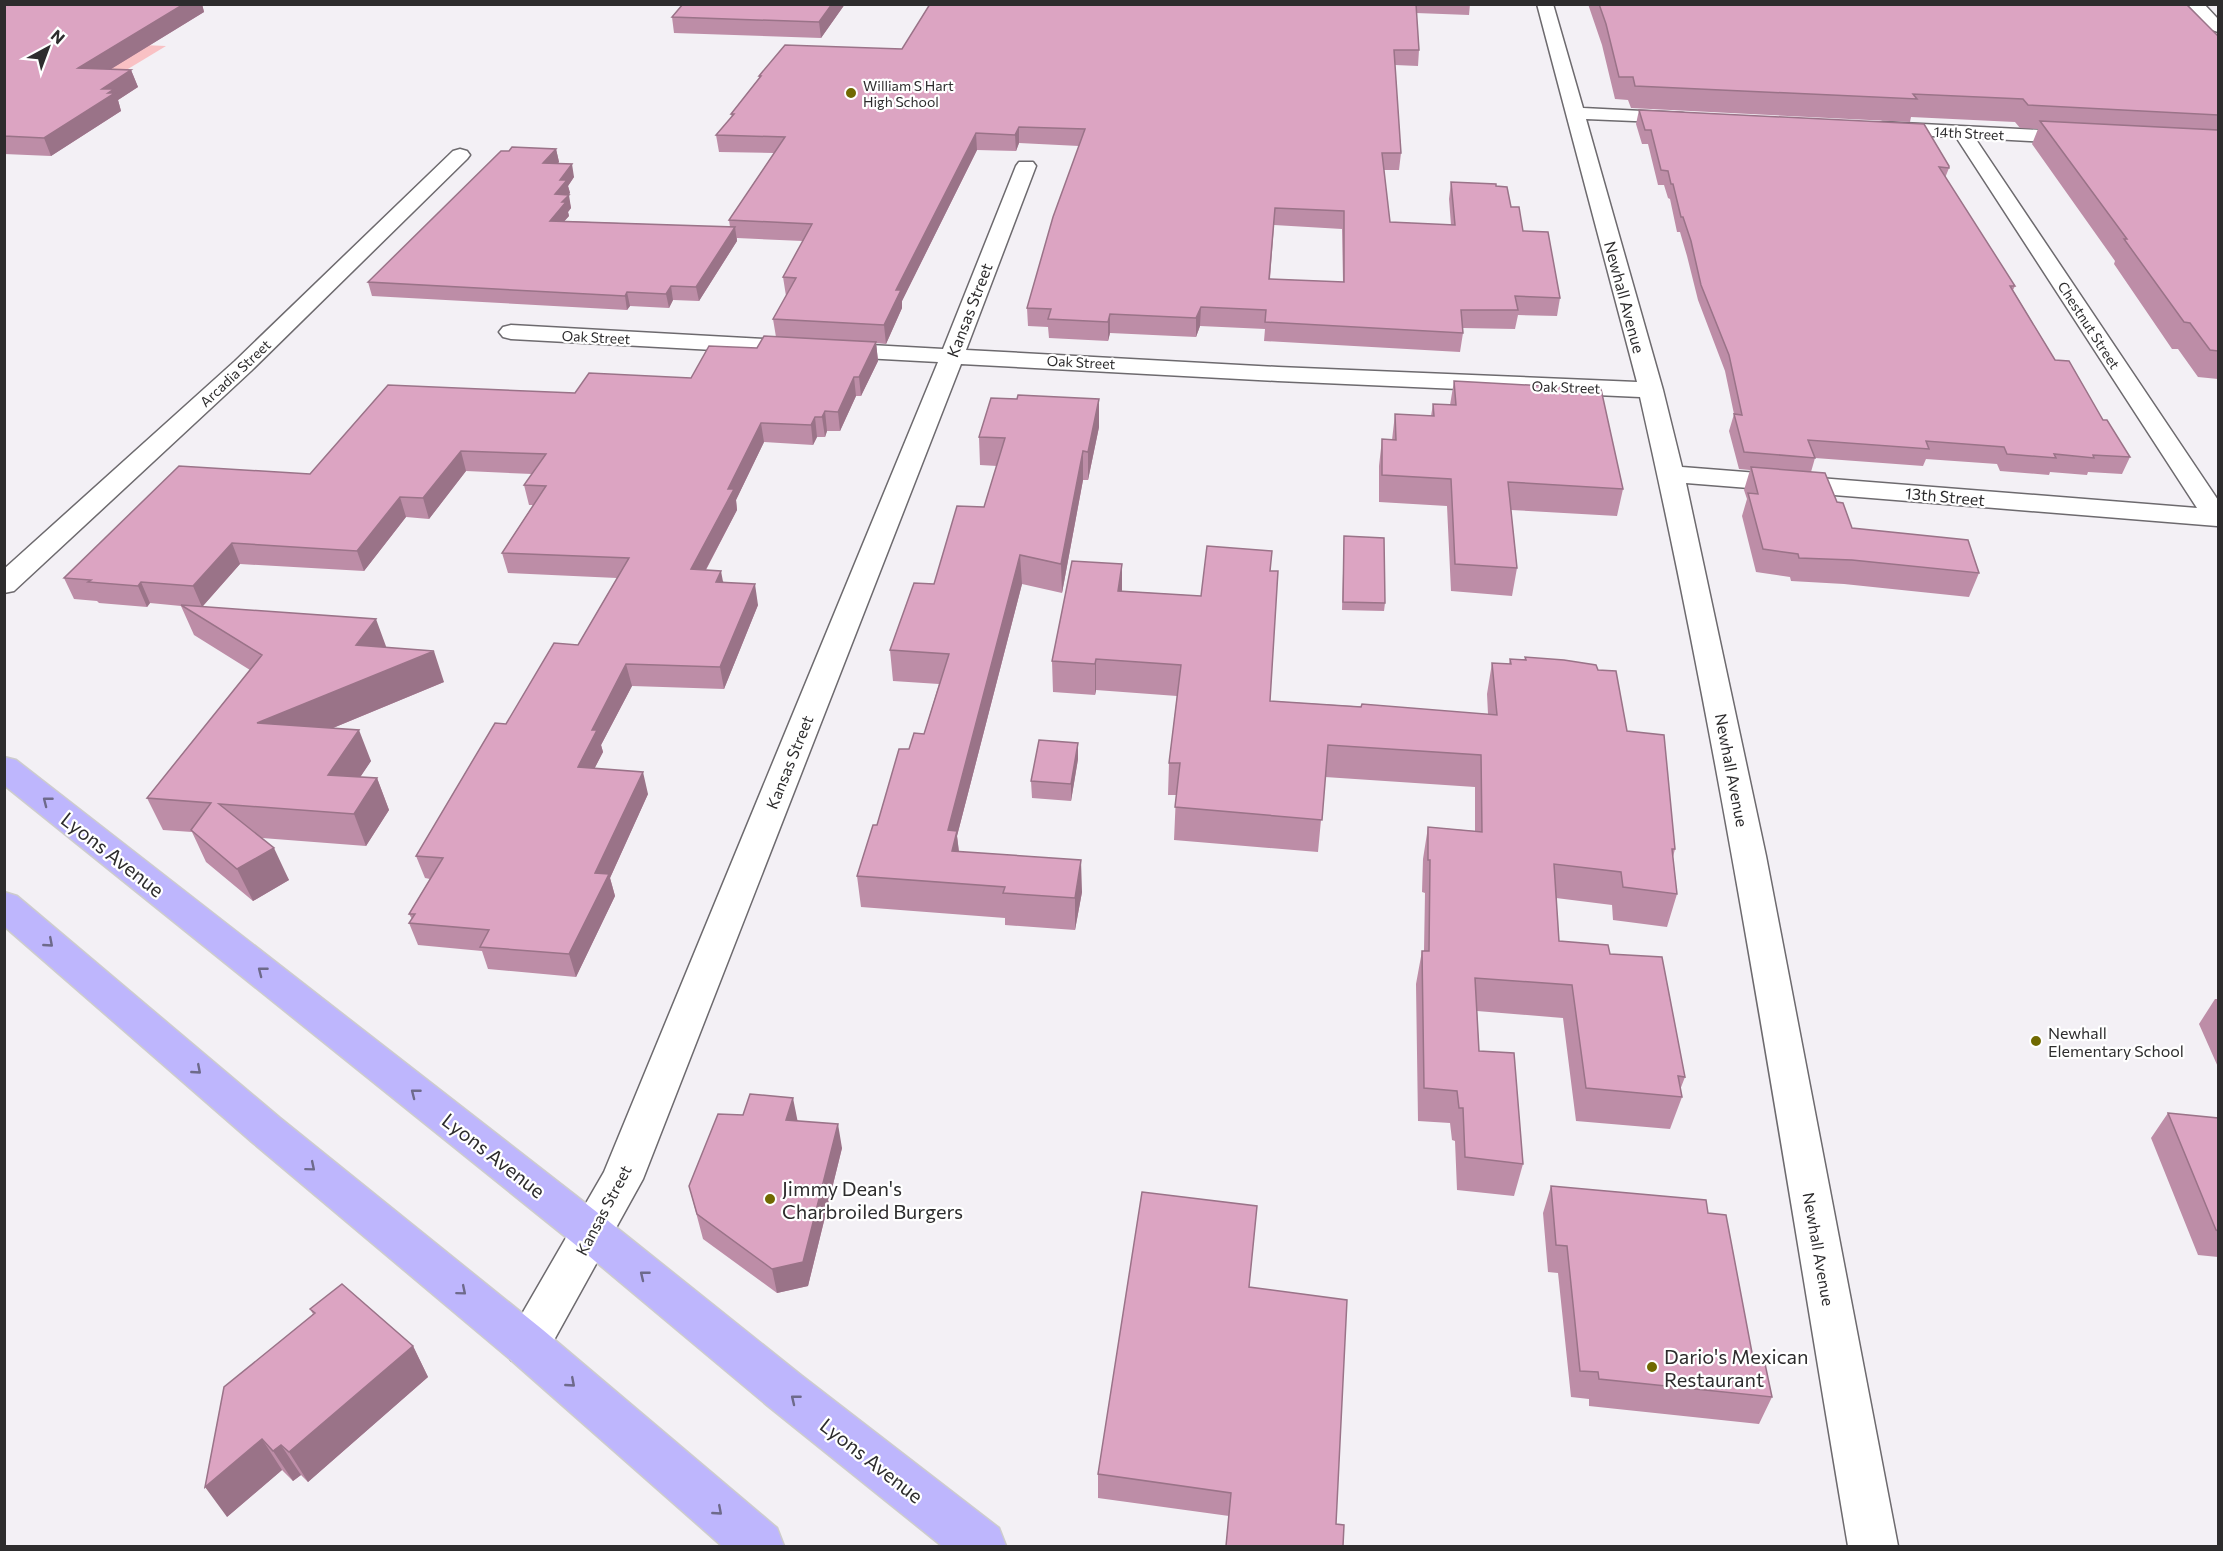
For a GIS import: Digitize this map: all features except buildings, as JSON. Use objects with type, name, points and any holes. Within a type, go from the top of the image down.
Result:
[{"type":"main road","name":"Lyons Avenue","points":[[4,768],[592,1233],[981,1546]]},
{"type":"main road","points":[[4,905],[266,1130],[526,1345],[759,1546]]},
{"type":"street","name":"Newhall Avenue","points":[[1545,4],[1672,474],[1749,856],[1873,1546]]},
{"type":"street","points":[[2194,4],[2218,27]]},
{"type":"street","points":[[1575,113],[1704,120]]},
{"type":"street","name":"14th Street","points":[[1868,128],[2102,140]]},
{"type":"street","name":"Chestnut Street","points":[[1962,132],[2218,518]]},
{"type":"street","name":"Arcadia Street","points":[[4,585],[243,366],[460,155]]},
{"type":"street","name":"Kansas Street","points":[[526,1345],[622,1179],[1026,166]]},
{"type":"street","name":"Oak Street","points":[[511,332],[1278,374],[1651,390]]},
{"type":"street","name":"13th Street","points":[[1672,474],[2218,518]]},
{"type":"shaded area","points":[[119,44],[166,46],[123,72],[73,71]]},
{"type":"place","name":"William S Hart High School","points":[[851,93]]},
{"type":"place","name":"Newhall Elementary School","points":[[2036,1041]]},
{"type":"place","name":"Jimmy Dean's Charbroiled Burgers","points":[[770,1199]]},
{"type":"place","name":"Dario's Mexican Restaurant","points":[[1652,1367]]}]
